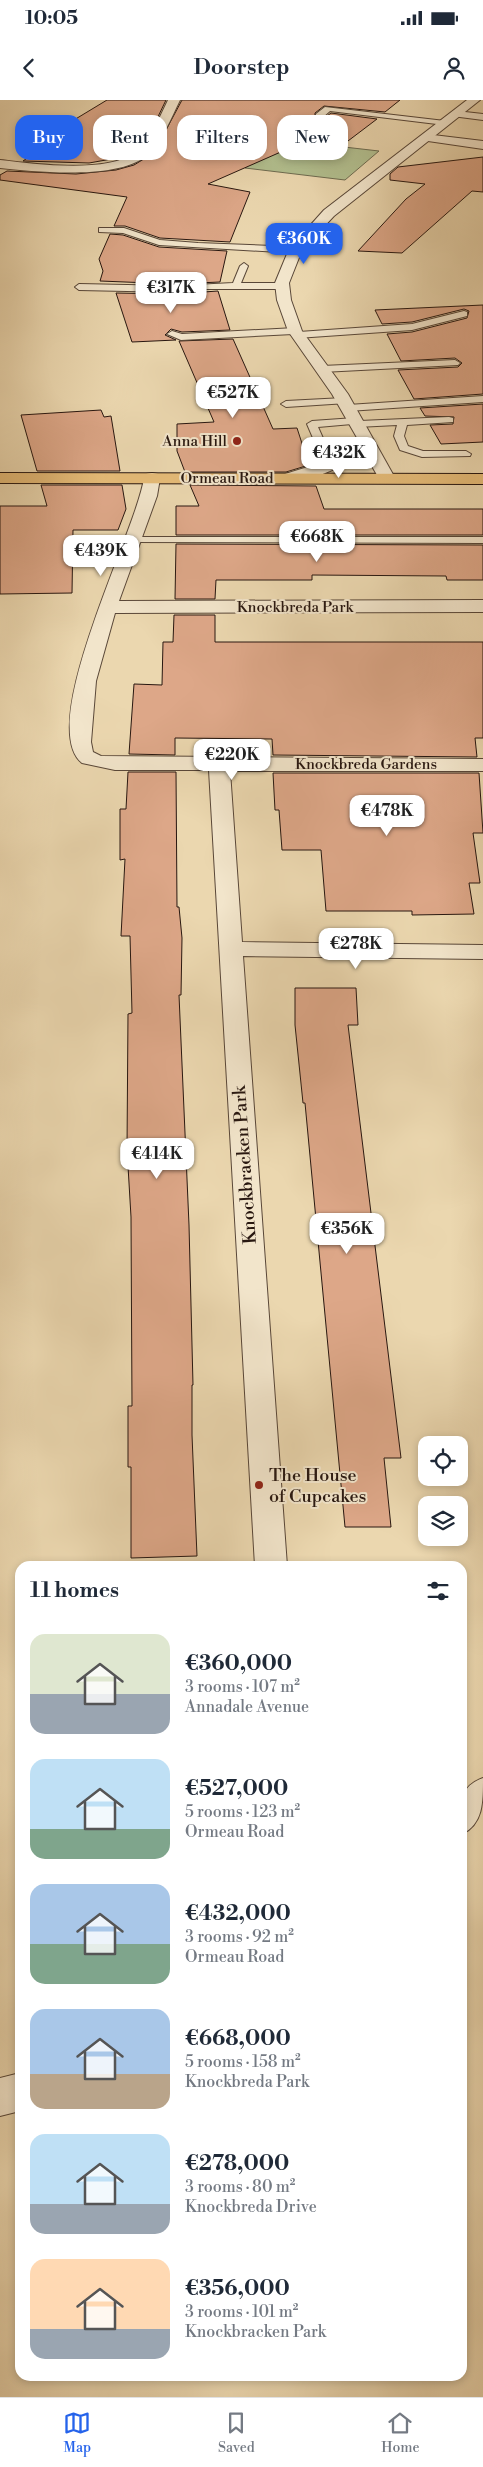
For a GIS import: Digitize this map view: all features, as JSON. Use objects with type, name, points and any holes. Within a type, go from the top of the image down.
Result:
[{"type":"main road","name":"Ormeau Road","points":[[0,478],[483,479]]},
{"type":"street","points":[[166,115],[174,100]]},
{"type":"street","points":[[387,478],[346,404],[296,333],[284,300],[282,286],[288,265],[296,250],[329,213],[474,100]]},
{"type":"street","points":[[456,114],[483,117]]},
{"type":"street","points":[[425,138],[483,145]]},
{"type":"street","points":[[0,164],[54,169],[126,160]]},
{"type":"street","points":[[291,478],[343,461],[368,444]]},
{"type":"street","points":[[107,607],[152,491],[152,478]]},
{"type":"street","name":"Knockbreda Park","points":[[107,607],[483,606]]},
{"type":"street","name":"Knockbreda Gardens","points":[[107,607],[85,683],[81,746],[86,756],[97,762],[115,764],[483,765]]},
{"type":"street","name":"Knockbracken Park","points":[[219,763],[271,1561]]},
{"type":"street","points":[[230,949],[483,952]]},
{"type":"street","points":[[467,1813],[483,1794]]},
{"type":"street","points":[[0,2098],[15,2094]]},
{"type":"lane","points":[[320,115],[338,102]]},
{"type":"lane","points":[[328,109],[445,123]]},
{"type":"lane","points":[[102,230],[124,231],[159,242],[198,246],[296,250]]},
{"type":"lane","points":[[236,286],[244,266]]},
{"type":"lane","points":[[79,287],[175,289],[282,286]]},
{"type":"lane","points":[[172,334],[181,337],[412,327],[464,314]]},
{"type":"lane","points":[[322,369],[456,363]]},
{"type":"lane","points":[[286,404],[346,404],[483,399]]},
{"type":"lane","points":[[316,451],[321,445],[312,424],[449,420]]},
{"type":"lane","points":[[403,422],[399,436],[404,448],[422,454],[466,454]]},
{"type":"lane","points":[[133,540],[483,540]]},
{"type":"green space","points":[[277,144],[277,160],[348,160],[348,147],[379,151],[345,180],[245,168],[256,160],[267,160],[267,152]]},
{"type":"building","points":[[107,100],[166,100],[159,115],[93,115],[93,160],[106,160],[89,163],[23,161],[83,160],[82,115]]},
{"type":"building","points":[[182,100],[400,100],[385,112],[324,106],[315,115],[277,115],[277,154],[267,158],[267,115],[177,115],[177,160],[263,160],[208,184],[250,192],[230,242],[160,238],[125,226],[114,226],[127,197],[0,180],[0,175],[7,171],[76,174],[116,170],[134,165],[142,160],[167,160],[167,128]]},
{"type":"building","points":[[331,113],[346,115],[328,115]]},
{"type":"building","points":[[348,115],[377,119],[348,141]]},
{"type":"building","points":[[483,157],[483,192],[472,191],[402,253],[358,251],[406,199],[425,184],[390,180],[390,174],[398,167]]},
{"type":"building","points":[[110,234],[123,235],[159,247],[227,251],[220,282],[175,284],[100,281],[103,271],[99,259]]},
{"type":"building","points":[[218,291],[230,330],[182,332],[171,329],[165,335],[176,340],[132,342],[116,293],[175,294]]},
{"type":"building","points":[[483,305],[483,394],[414,399],[398,370],[458,367],[462,363],[455,358],[401,361],[387,334],[412,332],[467,318],[469,311],[464,309],[412,322],[382,324],[375,310]]},
{"type":"building","points":[[233,339],[273,429],[297,428],[309,465],[286,472],[185,472],[177,451],[177,424],[214,422],[179,341]]},
{"type":"building","points":[[483,404],[483,442],[441,444],[430,425],[453,424],[454,417],[425,416],[420,408]]},
{"type":"building","points":[[101,410],[104,417],[111,416],[120,471],[37,471],[21,415]]},
{"type":"building","points":[[41,485],[122,485],[126,509],[118,530],[73,530],[72,593],[0,594],[0,506],[47,506]]},
{"type":"building","points":[[190,485],[316,486],[324,509],[483,509],[483,535],[176,535],[176,506],[199,506]]},
{"type":"building","points":[[176,544],[483,545],[483,580],[447,580],[446,576],[312,575],[312,580],[216,580],[215,599],[175,599]]},
{"type":"building","points":[[174,615],[215,615],[215,642],[483,642],[483,738],[475,738],[477,757],[273,755],[272,739],[175,738],[175,755],[129,754],[134,684],[162,685],[163,642],[173,642]]},
{"type":"building","points":[[128,772],[176,772],[177,907],[179,907],[182,938],[181,995],[179,995],[189,1225],[193,1385],[192,1435],[197,1556],[131,1558],[131,1467],[128,1467],[128,1406],[132,1406],[131,1217],[127,1149],[128,1014],[132,1013],[130,936],[121,936],[125,859],[120,860],[120,809],[126,809]]},
{"type":"building","points":[[273,773],[479,773],[483,833],[473,833],[480,883],[469,883],[474,914],[412,915],[412,911],[326,911],[321,850],[282,850],[279,810],[275,810]]},
{"type":"building","points":[[295,988],[356,988],[358,1025],[348,1025],[401,1458],[384,1458],[391,1527],[345,1527],[305,1103],[303,1103],[295,1025]]},
{"type":"place","name":"Anna Hill","points":[[237,441]]},
{"type":"place","name":"The House of Cupcakes","points":[[259,1485]]}]
